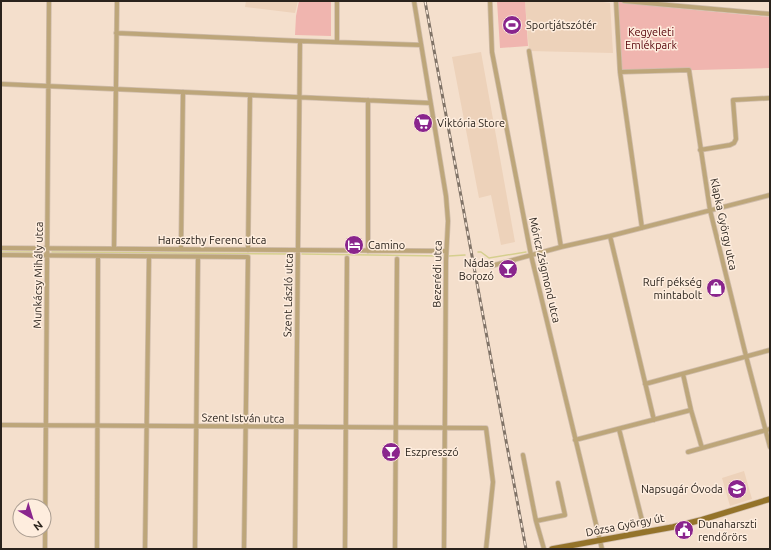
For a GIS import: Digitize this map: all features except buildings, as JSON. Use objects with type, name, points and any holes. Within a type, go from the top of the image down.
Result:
[{"type":"main road","name":"Dózsa György út","points":[[552,549],[701,520],[770,499]]},
{"type":"street","name":"Munkácsy Mihály utca","points":[[45,549],[49,1]]},
{"type":"street","points":[[114,249],[117,1]]},
{"type":"street","points":[[337,1],[337,42]]},
{"type":"street","name":"Bezerédi utca","points":[[414,1],[446,196],[448,221],[446,252],[444,549]]},
{"type":"street","name":"Móricz Zsigmond utca","points":[[490,1],[492,52],[531,255],[602,549]]},
{"type":"street","points":[[616,1],[620,72],[642,228]]},
{"type":"street","points":[[624,1],[770,14]]},
{"type":"street","points":[[116,33],[421,45]]},
{"type":"street","name":"Szent László utca","points":[[295,549],[300,41]]},
{"type":"street","points":[[529,51],[561,247]]},
{"type":"street","name":"Klapka György utca","points":[[620,72],[689,70],[710,210],[746,356],[768,430],[770,447]]},
{"type":"street","points":[[1,84],[430,102]]},
{"type":"street","points":[[181,249],[183,92]]},
{"type":"street","points":[[248,250],[250,95]]},
{"type":"street","points":[[700,150],[730,146],[734,143],[736,139],[733,100],[770,98]]},
{"type":"street","points":[[368,100],[368,251]]},
{"type":"street","points":[[491,266],[770,195]]},
{"type":"street","points":[[610,236],[654,420]]},
{"type":"street","name":"Haraszthy Ferenc utca","points":[[1,248],[446,252]]},
{"type":"street","points":[[1,255],[248,257],[244,549]]},
{"type":"street","points":[[97,549],[96,425],[98,256]]},
{"type":"street","points":[[145,549],[149,257]]},
{"type":"street","points":[[195,549],[198,257]]},
{"type":"street","points":[[346,549],[347,258]]},
{"type":"street","points":[[395,549],[397,260]]},
{"type":"street","points":[[645,384],[770,350]]},
{"type":"street","points":[[683,374],[691,410],[702,448]]},
{"type":"street","points":[[575,440],[691,410]]},
{"type":"street","name":"Szent István utca","points":[[1,425],[486,428],[493,482],[486,549]]},
{"type":"street","points":[[619,429],[645,532]]},
{"type":"street","points":[[688,452],[768,430]]},
{"type":"street","points":[[523,455],[536,521],[544,549]]},
{"type":"street","points":[[536,521],[565,515],[558,483]]},
{"type":"shaded area","points":[[246,1],[298,1],[295,13],[245,7]]},
{"type":"shaded area","points":[[525,1],[596,1],[610,3],[613,53],[529,51]]},
{"type":"shaded area","points":[[481,52],[515,242],[501,245],[491,195],[479,198],[452,57]]},
{"type":"shaded area","name":"Napsugár Óvoda","points":[[744,471],[752,499],[730,506],[722,478]]},
{"type":"green space","points":[[299,1],[331,1],[331,36],[295,35],[296,16]]},
{"type":"green space","name":"Sportjátszótér","points":[[497,1],[525,1],[528,46],[500,48]]},
{"type":"green space","name":"Kegyeleti Emlékpark","points":[[616,1],[770,17],[770,68],[620,72]]},
{"type":"waterway","points":[[1,252],[42,252]]},
{"type":"waterway","points":[[52,252],[293,254]]},
{"type":"waterway","points":[[478,252],[481,252],[489,258],[526,252]]},
{"type":"waterway","points":[[302,254],[442,256]]},
{"type":"waterway","points":[[449,256],[465,255]]},
{"type":"railway","points":[[425,1],[526,549]]},
{"type":"place","name":"Sportjátszótér","points":[[512,25]]},
{"type":"place","name":"Viktória Store","points":[[423,123]]},
{"type":"place","name":"Camino","points":[[354,245]]},
{"type":"place","name":"Nádas Borozó","points":[[508,269]]},
{"type":"place","name":"Ruff pékség mintabolt","points":[[716,288]]},
{"type":"place","name":"Eszpresszó","points":[[391,452]]},
{"type":"place","name":"Napsugár Óvoda","points":[[737,489]]},
{"type":"place","name":"Dunaharszti rendőrörs","points":[[684,530]]}]
